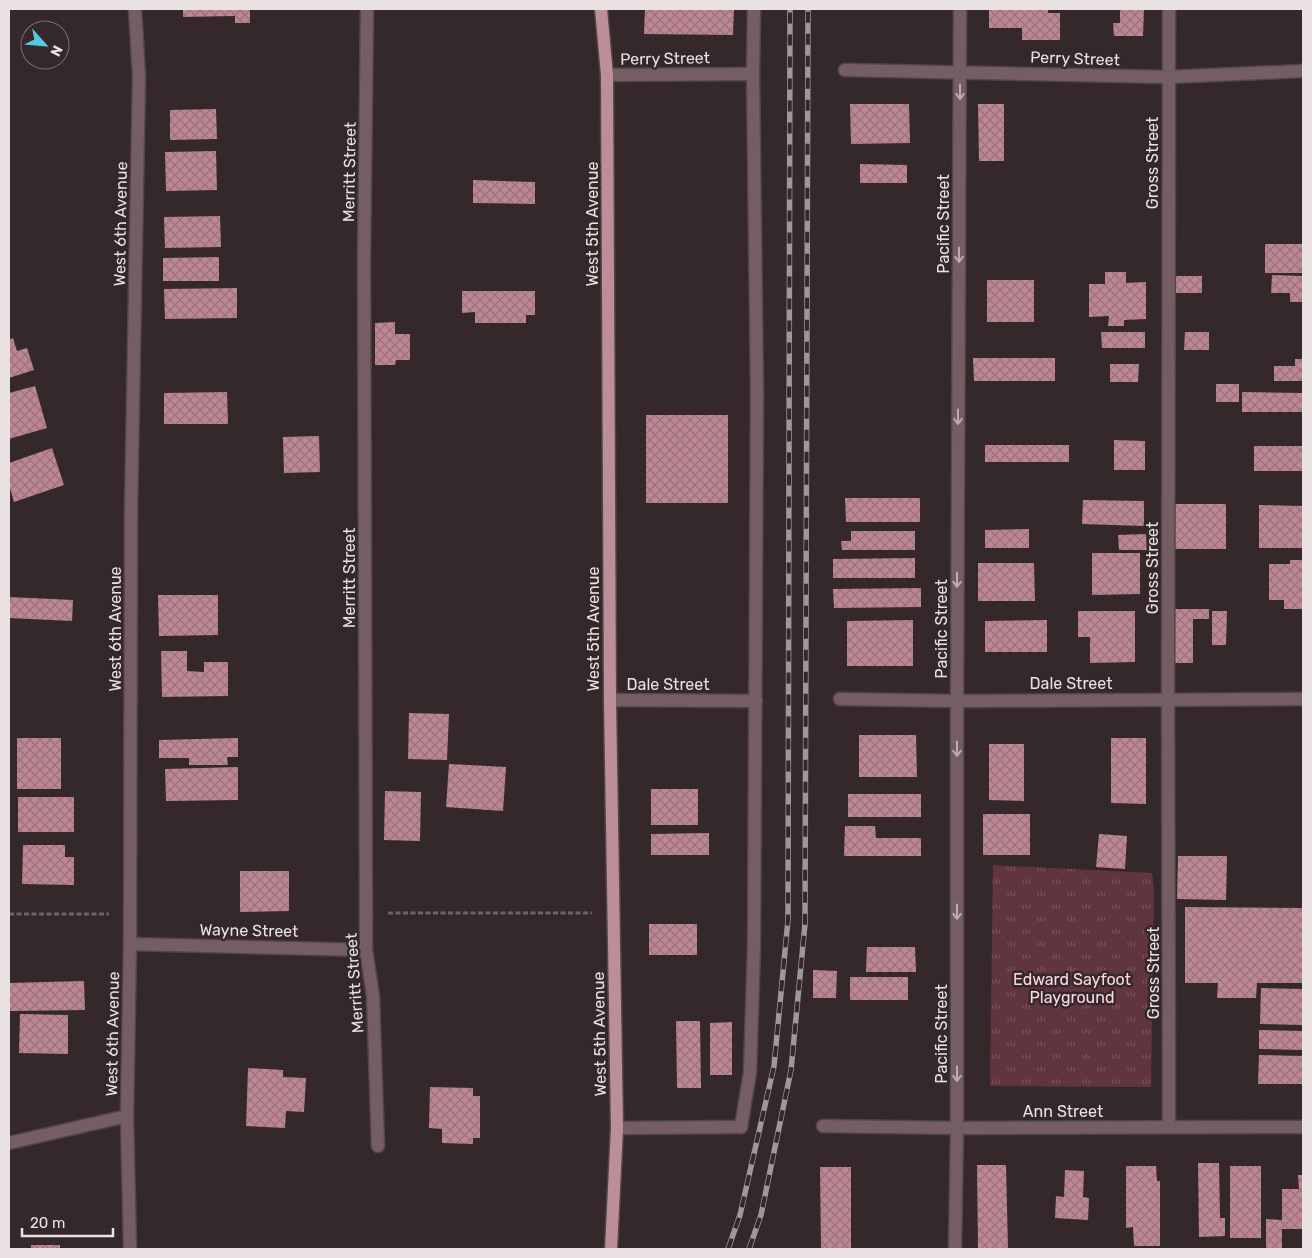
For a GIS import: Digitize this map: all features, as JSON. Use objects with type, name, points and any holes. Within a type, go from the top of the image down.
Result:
[{"type":"main road","name":"West 5th Avenue","points":[[601,9],[607,75],[612,912],[617,1128],[611,1249]]},
{"type":"street","name":"West 6th Avenue","points":[[130,1249],[127,1116],[130,944],[131,510],[139,76],[135,9]]},
{"type":"street","name":"Merritt Street","points":[[366,9],[364,259],[366,950],[374,996],[378,1146]]},
{"type":"street","points":[[617,1128],[741,1127],[750,1072],[754,948],[756,701],[757,393],[753,74],[754,9]]},
{"type":"street","name":"Pacific Street","points":[[955,1249],[958,1128],[957,701],[960,9]]},
{"type":"street","name":"Gross Street","points":[[1169,9],[1168,699],[1170,1126]]},
{"type":"street","name":"Perry Street","points":[[846,70],[1168,77],[1303,71]]},
{"type":"street","name":"Perry Street","points":[[607,75],[753,74]]},
{"type":"street","name":"Dale Street","points":[[840,699],[957,701],[1303,699]]},
{"type":"street","name":"Dale Street","points":[[610,700],[756,701]]},
{"type":"street","name":"Wayne Street","points":[[130,944],[366,950]]},
{"type":"street","points":[[9,1143],[127,1116]]},
{"type":"street","name":"Ann Street","points":[[823,1126],[958,1128],[1303,1127]]},
{"type":"path","points":[[366,914],[612,912]]},
{"type":"path","points":[[9,914],[130,914]]},
{"type":"green space","name":"Edward Sayfoot Playground","points":[[993,865],[1152,873],[1154,891],[1151,1087],[990,1086]]},
{"type":"building","points":[[183,9],[250,9],[250,23],[235,23],[235,16],[183,17]]},
{"type":"building","points":[[645,9],[734,9],[733,35],[644,34]]},
{"type":"building","points":[[989,9],[1048,9],[1048,13],[1060,13],[1060,40],[1022,40],[1022,28],[989,28]]},
{"type":"building","points":[[1120,9],[1144,9],[1143,36],[1114,36],[1113,23],[1120,23]]},
{"type":"building","points":[[850,104],[909,104],[910,143],[851,144]]},
{"type":"building","points":[[978,104],[1004,104],[1004,161],[979,161]]},
{"type":"building","points":[[216,109],[217,139],[170,140],[170,110]]},
{"type":"building","points":[[216,151],[217,190],[166,191],[165,152]]},
{"type":"building","points":[[860,164],[907,165],[907,183],[860,183]]},
{"type":"building","points":[[473,180],[535,182],[535,204],[473,203]]},
{"type":"building","points":[[220,216],[221,247],[165,248],[164,217]]},
{"type":"building","points":[[1265,244],[1303,244],[1303,273],[1265,273]]},
{"type":"building","points":[[219,257],[219,281],[163,281],[163,258]]},
{"type":"building","points":[[1105,272],[1126,272],[1126,283],[1146,282],[1146,319],[1124,320],[1124,326],[1108,326],[1109,316],[1089,317],[1089,284],[1105,284]]},
{"type":"building","points":[[1272,275],[1303,276],[1303,302],[1290,302],[1290,293],[1271,293]]},
{"type":"building","points":[[1175,276],[1202,276],[1202,293],[1175,293]]},
{"type":"building","points":[[987,280],[1034,280],[1034,322],[987,322]]},
{"type":"building","points":[[237,288],[237,318],[165,319],[164,289]]},
{"type":"building","points":[[462,291],[535,291],[535,315],[526,315],[526,323],[475,323],[475,312],[462,313]]},
{"type":"building","points":[[395,322],[395,334],[410,334],[410,360],[396,360],[395,365],[375,365],[375,323]]},
{"type":"building","points":[[1101,332],[1145,332],[1145,348],[1102,348]]},
{"type":"building","points":[[1185,332],[1209,332],[1209,350],[1184,350]]},
{"type":"building","points":[[13,338],[17,351],[27,348],[34,370],[9,378],[9,340]]},
{"type":"building","points":[[973,358],[1055,358],[1055,381],[974,381]]},
{"type":"building","points":[[1295,359],[1303,359],[1303,381],[1274,381],[1274,366],[1295,366]]},
{"type":"building","points":[[1110,364],[1139,364],[1138,382],[1110,382]]},
{"type":"building","points":[[1216,384],[1239,384],[1239,402],[1216,402]]},
{"type":"building","points":[[35,386],[47,428],[9,439],[9,393]]},
{"type":"building","points":[[227,392],[228,424],[164,424],[164,393]]},
{"type":"building","points":[[1242,392],[1303,393],[1303,412],[1242,412]]},
{"type":"building","points":[[646,415],[728,415],[728,503],[646,503]]},
{"type":"building","points":[[319,436],[320,472],[284,473],[283,437]]},
{"type":"building","points":[[1114,440],[1145,441],[1145,470],[1114,470]]},
{"type":"building","points":[[985,445],[1069,445],[1069,462],[985,462]]},
{"type":"building","points":[[1254,446],[1303,446],[1303,471],[1254,471]]},
{"type":"building","points":[[52,448],[64,485],[14,502],[9,485],[9,463]]},
{"type":"building","points":[[845,498],[920,498],[920,522],[846,522]]},
{"type":"building","points":[[1083,500],[1144,501],[1144,526],[1082,524]]},
{"type":"building","points":[[1172,504],[1226,504],[1226,549],[1172,549]]},
{"type":"building","points":[[1259,505],[1303,506],[1303,548],[1259,548]]},
{"type":"building","points":[[1029,529],[1029,548],[985,548],[985,530]]},
{"type":"building","points":[[851,531],[915,531],[915,550],[842,550],[841,541],[851,541]]},
{"type":"building","points":[[1146,534],[1147,550],[1119,550],[1118,535]]},
{"type":"building","points":[[1092,553],[1140,553],[1140,594],[1092,595]]},
{"type":"building","points":[[915,558],[915,578],[833,578],[833,559]]},
{"type":"building","points":[[1290,560],[1303,560],[1303,609],[1284,609],[1284,600],[1269,600],[1269,564],[1290,564]]},
{"type":"building","points":[[978,563],[1034,563],[1035,601],[978,601]]},
{"type":"building","points":[[921,588],[921,607],[834,608],[833,589]]},
{"type":"building","points":[[158,595],[218,595],[218,635],[159,636]]},
{"type":"building","points":[[9,597],[73,600],[72,621],[9,618]]},
{"type":"building","points":[[1172,609],[1209,609],[1209,619],[1193,619],[1193,663],[1172,663]]},
{"type":"building","points":[[1078,611],[1135,611],[1135,662],[1090,663],[1090,637],[1078,637]]},
{"type":"building","points":[[1212,611],[1227,611],[1226,645],[1212,645]]},
{"type":"building","points":[[913,620],[913,666],[847,666],[847,621]]},
{"type":"building","points":[[1047,620],[1047,652],[985,652],[985,621]]},
{"type":"building","points":[[161,651],[187,651],[187,671],[204,672],[204,662],[228,662],[228,696],[162,697]]},
{"type":"building","points":[[409,713],[449,714],[447,760],[408,759]]},
{"type":"building","points":[[859,735],[916,735],[917,777],[859,777]]},
{"type":"building","points":[[17,738],[61,738],[61,789],[17,789]]},
{"type":"building","points":[[238,738],[238,757],[227,757],[228,765],[189,765],[189,758],[159,758],[159,740]]},
{"type":"building","points":[[1111,738],[1146,738],[1146,804],[1111,803]]},
{"type":"building","points":[[989,744],[1024,744],[1024,801],[989,800]]},
{"type":"building","points":[[449,764],[506,767],[503,811],[446,807]]},
{"type":"building","points":[[238,767],[238,800],[166,801],[165,769]]},
{"type":"building","points":[[651,789],[698,789],[698,825],[651,825]]},
{"type":"building","points":[[385,791],[421,792],[420,841],[384,840]]},
{"type":"building","points":[[848,794],[921,794],[921,817],[848,817]]},
{"type":"building","points":[[18,797],[74,797],[74,832],[18,832]]},
{"type":"building","points":[[983,814],[1030,814],[1030,855],[983,855]]},
{"type":"building","points":[[845,826],[875,826],[876,838],[921,838],[921,856],[844,856]]},
{"type":"building","points":[[709,833],[709,855],[651,855],[651,834]]},
{"type":"building","points":[[1099,834],[1127,836],[1125,869],[1096,867]]},
{"type":"building","points":[[23,845],[65,845],[65,857],[74,857],[74,885],[22,884]]},
{"type":"building","points":[[1178,856],[1227,856],[1226,900],[1177,899]]},
{"type":"building","points":[[240,871],[289,871],[289,911],[240,912]]},
{"type":"building","points":[[1185,907],[1303,908],[1303,983],[1257,983],[1256,998],[1217,998],[1218,983],[1185,983]]},
{"type":"building","points":[[649,924],[697,924],[697,955],[649,955]]},
{"type":"building","points":[[867,947],[915,947],[916,972],[866,972]]},
{"type":"building","points":[[813,970],[837,971],[836,998],[813,998]]},
{"type":"building","points":[[850,977],[908,977],[908,1000],[850,1000]]},
{"type":"building","points":[[84,981],[85,1010],[9,1011],[9,983]]},
{"type":"building","points":[[1261,988],[1303,989],[1303,1025],[1260,1024]]},
{"type":"building","points":[[20,1014],[68,1015],[68,1054],[19,1053]]},
{"type":"building","points":[[676,1021],[700,1021],[701,1088],[677,1088]]},
{"type":"building","points":[[732,1022],[732,1075],[710,1075],[710,1023]]},
{"type":"building","points":[[1259,1030],[1303,1031],[1303,1050],[1259,1049]]},
{"type":"building","points":[[1259,1055],[1303,1056],[1303,1084],[1258,1084]]},
{"type":"building","points":[[248,1068],[283,1070],[283,1077],[306,1078],[304,1112],[286,1111],[285,1128],[246,1126]]},
{"type":"building","points":[[430,1087],[473,1088],[473,1096],[480,1096],[480,1138],[473,1138],[473,1144],[442,1143],[442,1129],[429,1128]]},
{"type":"building","points":[[1198,1163],[1219,1163],[1220,1218],[1225,1218],[1225,1236],[1199,1237]]},
{"type":"building","points":[[977,1165],[1006,1165],[1008,1249],[978,1249]]},
{"type":"building","points":[[1126,1166],[1156,1166],[1157,1181],[1160,1181],[1160,1246],[1134,1246],[1133,1227],[1126,1228]]},
{"type":"building","points":[[1230,1166],[1261,1166],[1261,1238],[1230,1238]]},
{"type":"building","points":[[820,1167],[851,1167],[851,1248],[821,1248]]},
{"type":"building","points":[[1065,1170],[1084,1171],[1083,1197],[1089,1198],[1088,1220],[1055,1218],[1056,1196],[1064,1197]]},
{"type":"building","points":[[1298,1175],[1303,1175],[1303,1229],[1282,1229],[1282,1249],[1266,1249],[1266,1219],[1282,1220],[1282,1189],[1299,1189]]},
{"type":"building","points":[[31,1245],[60,1245],[60,1249],[31,1249]]},
{"type":"railway","points":[[728,1249],[740,1215],[774,1066],[788,920],[790,9]]},
{"type":"railway","points":[[749,1249],[761,1215],[791,1070],[805,924],[808,9]]}]
